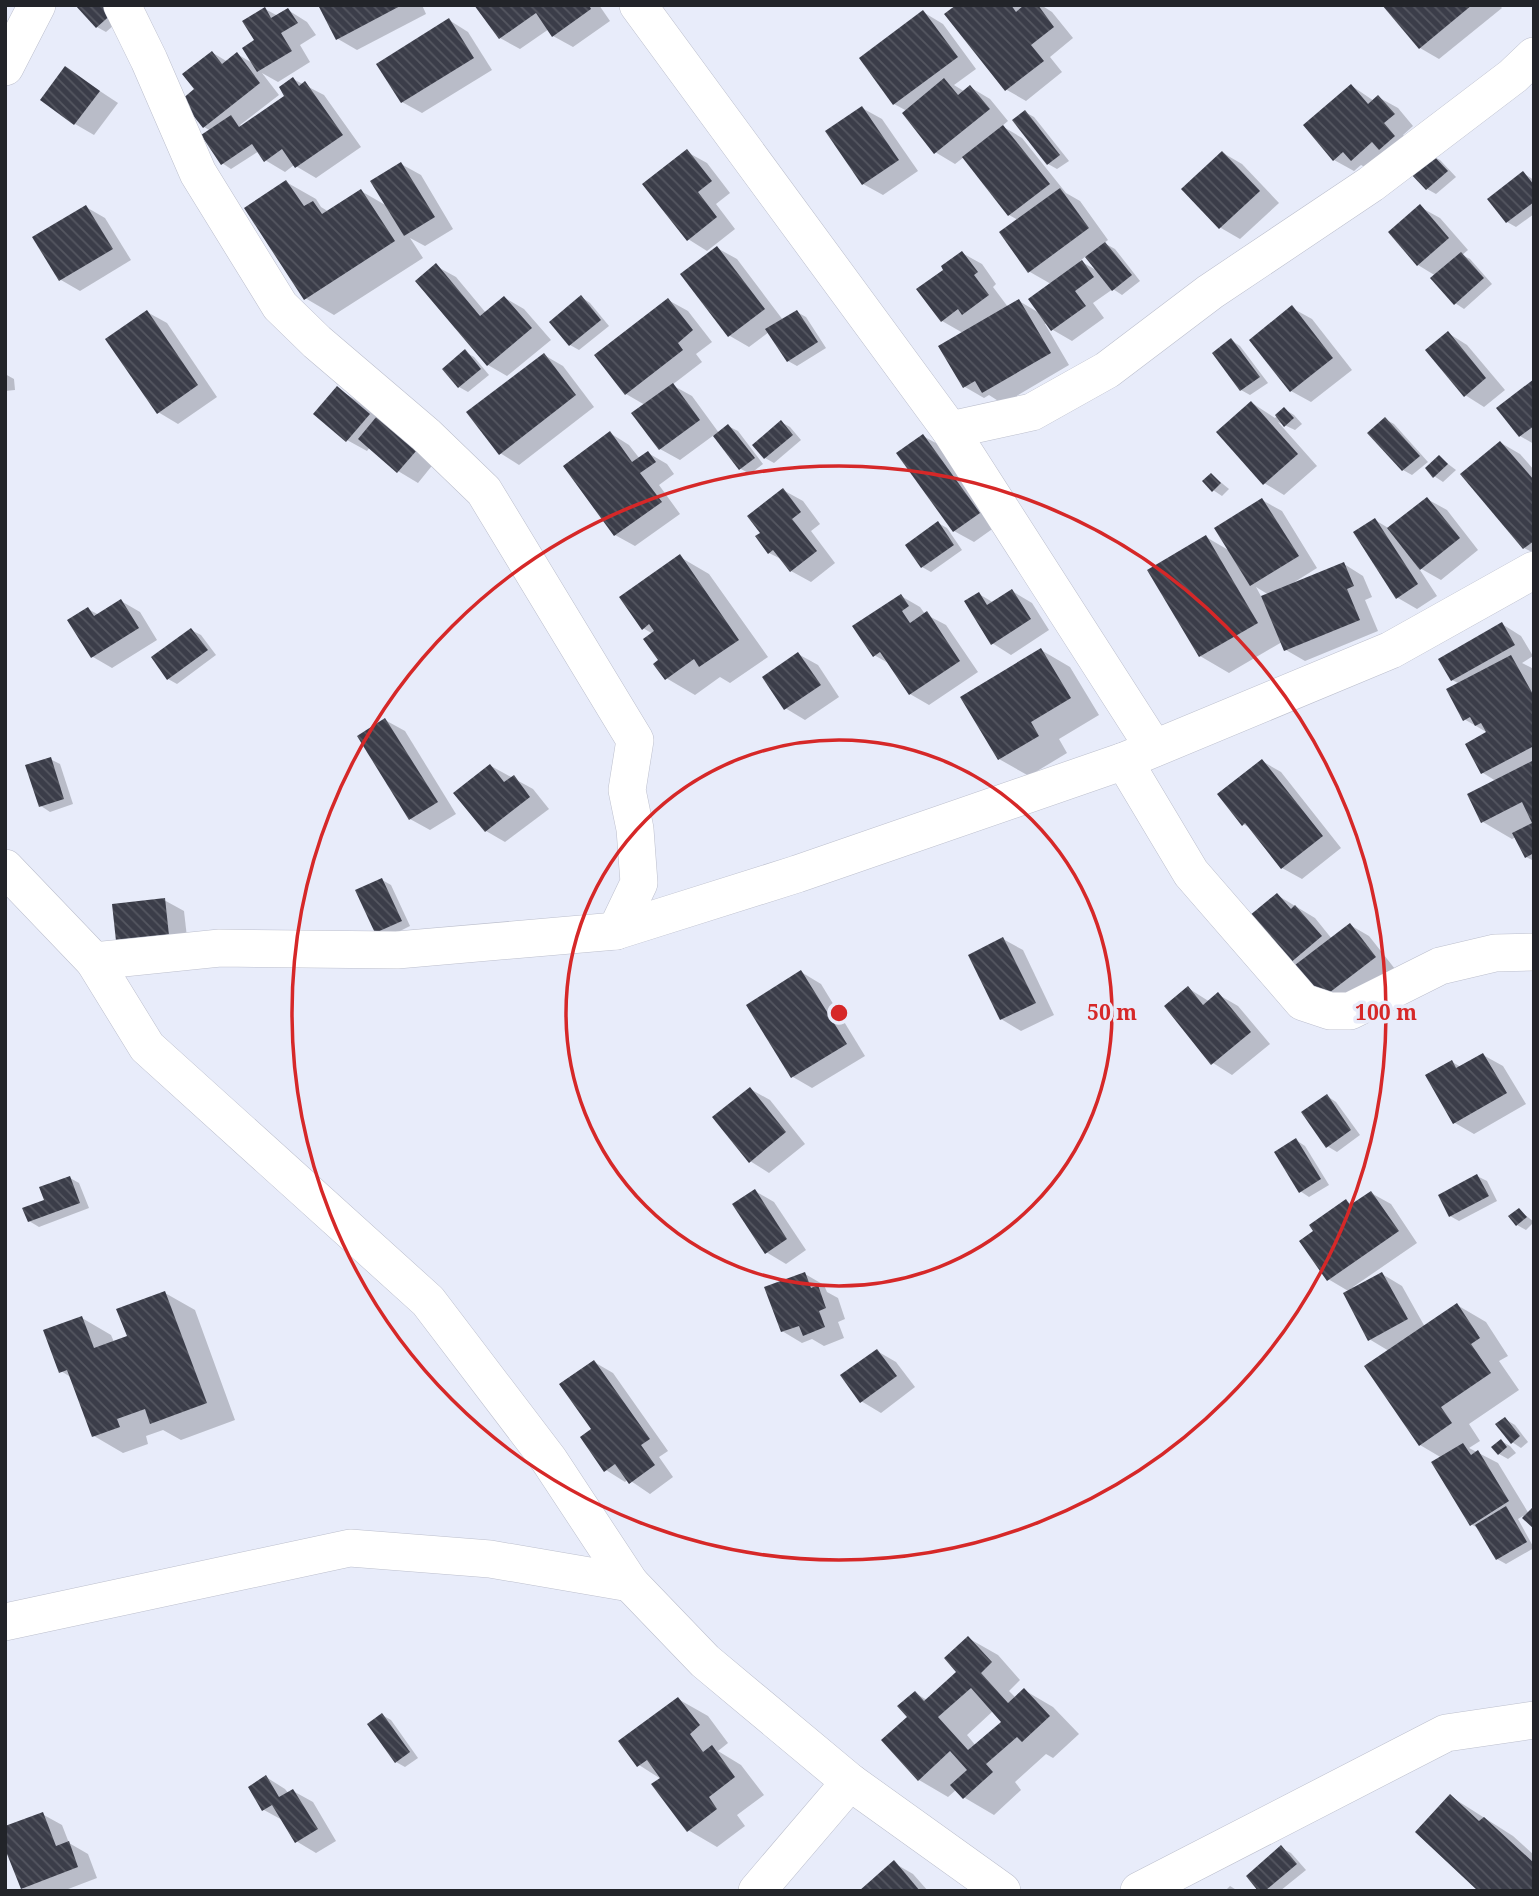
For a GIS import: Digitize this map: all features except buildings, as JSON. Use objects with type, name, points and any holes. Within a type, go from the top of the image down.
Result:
[{"type":"street","points":[[5,67],[37,5]]},
{"type":"street","points":[[122,5],[198,173],[279,306],[426,435],[484,491],[635,740],[627,790],[635,829],[639,883],[616,931]]},
{"type":"street","points":[[638,5],[950,430],[1139,754],[1191,873],[1303,1002],[1330,1011],[1350,1012],[1440,966],[1495,953],[1534,952]]},
{"type":"street","points":[[950,430],[1032,412],[1107,370],[1210,292],[1371,184],[1513,76],[1534,56]]},
{"type":"street","points":[[94,961],[220,948],[397,950],[616,931],[797,874],[1139,754],[1391,650],[1534,570]]},
{"type":"street","points":[[5,868],[94,961],[147,1047],[428,1301],[549,1460],[630,1583],[705,1661],[849,1782],[1002,1891]]},
{"type":"street","points":[[5,1622],[350,1548],[490,1559],[630,1583]]},
{"type":"street","points":[[1139,1891],[1446,1733],[1534,1720]]},
{"type":"street","points":[[757,1891],[849,1782]]}]
